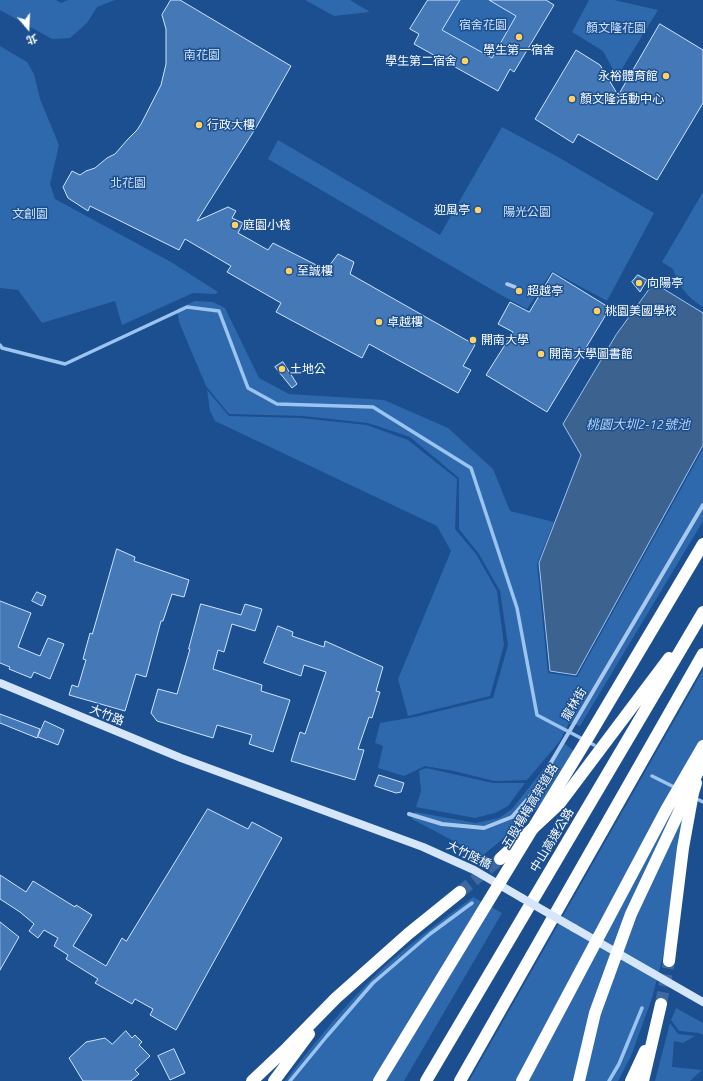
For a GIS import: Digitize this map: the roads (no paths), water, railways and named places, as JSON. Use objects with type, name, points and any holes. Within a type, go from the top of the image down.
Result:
[{"type":"highway","name":"五股楊梅高架道路","points":[[379,1081],[585,743],[703,544]]},
{"type":"highway","points":[[500,859],[560,803],[703,612]]},
{"type":"highway","name":"中山高速公路","points":[[426,1081],[703,612]]},
{"type":"highway","points":[[460,1081],[703,654]]},
{"type":"highway","points":[[522,1081],[666,810],[703,746]]},
{"type":"highway","points":[[670,961],[683,848],[693,793],[703,761]]},
{"type":"highway","points":[[578,1081],[595,1013],[631,914],[703,761]]},
{"type":"highway","points":[[252,1081],[336,998],[408,934],[460,892]]},
{"type":"highway","points":[[274,1081],[308,1035],[360,977]]},
{"type":"highway","points":[[643,1081],[661,1004]]},
{"type":"highway","points":[[631,1081],[656,1029]]},
{"type":"main road","name":"大竹路","points":[[0,683],[206,767]]},
{"type":"main road","name":"大竹陸橋","points":[[206,767],[422,847],[474,870],[703,1002]]},
{"type":"street","points":[[507,284],[515,287]]},
{"type":"street","name":"龍林街","points":[[409,814],[442,824],[484,828],[512,817],[533,793],[703,505]]},
{"type":"water","name":"桃園大圳2-12號池","points":[[654,283],[703,313],[703,445],[576,675],[550,671],[539,563],[581,455],[563,424],[616,335]]},
{"type":"waterway","points":[[0,345],[2,348],[65,364],[187,307],[219,311],[248,388],[277,404],[373,407],[471,468],[517,608],[537,715],[594,745]]},
{"type":"waterway","points":[[652,776],[676,788]]},
{"type":"waterway","points":[[699,800],[703,802]]},
{"type":"waterway","points":[[290,1081],[373,983],[430,934],[472,903]]},
{"type":"waterway","points":[[609,1081],[619,1064],[642,1008]]},
{"type":"tunnel","points":[[460,892],[500,859]]},
{"type":"tunnel","points":[[661,1004],[669,961]]},
{"type":"place","name":"學生第一宿舍","points":[[519,37]]},
{"type":"place","name":"學生第二宿舍","points":[[465,61]]},
{"type":"place","name":"永裕體育館","points":[[666,76]]},
{"type":"place","name":"顏文隆活動中心","points":[[572,99]]},
{"type":"place","name":"行政大樓","points":[[199,125]]},
{"type":"place","name":"迎風亭","points":[[478,210]]},
{"type":"place","name":"庭園小棧","points":[[235,225]]},
{"type":"place","name":"至誠樓","points":[[289,271]]},
{"type":"place","name":"向陽亭","points":[[639,283]]},
{"type":"place","name":"超越亭","points":[[519,291]]},
{"type":"place","name":"桃園美國學校","points":[[597,311]]},
{"type":"place","name":"卓越樓","points":[[379,322]]},
{"type":"place","name":"開南大學","points":[[473,340]]},
{"type":"place","name":"開南大學圖書館","points":[[541,354]]},
{"type":"place","name":"土地公","points":[[282,369]]},
{"type":"park label","name":"宿舍花園","points":[[483,25]]},
{"type":"park label","name":"顏文隆花園","points":[[616,28]]},
{"type":"park label","name":"南花園","points":[[202,55]]},
{"type":"park label","name":"北花園","points":[[128,183]]},
{"type":"park label","name":"陽光公園","points":[[527,212]]},
{"type":"park label","name":"文創園","points":[[30,214]]}]
